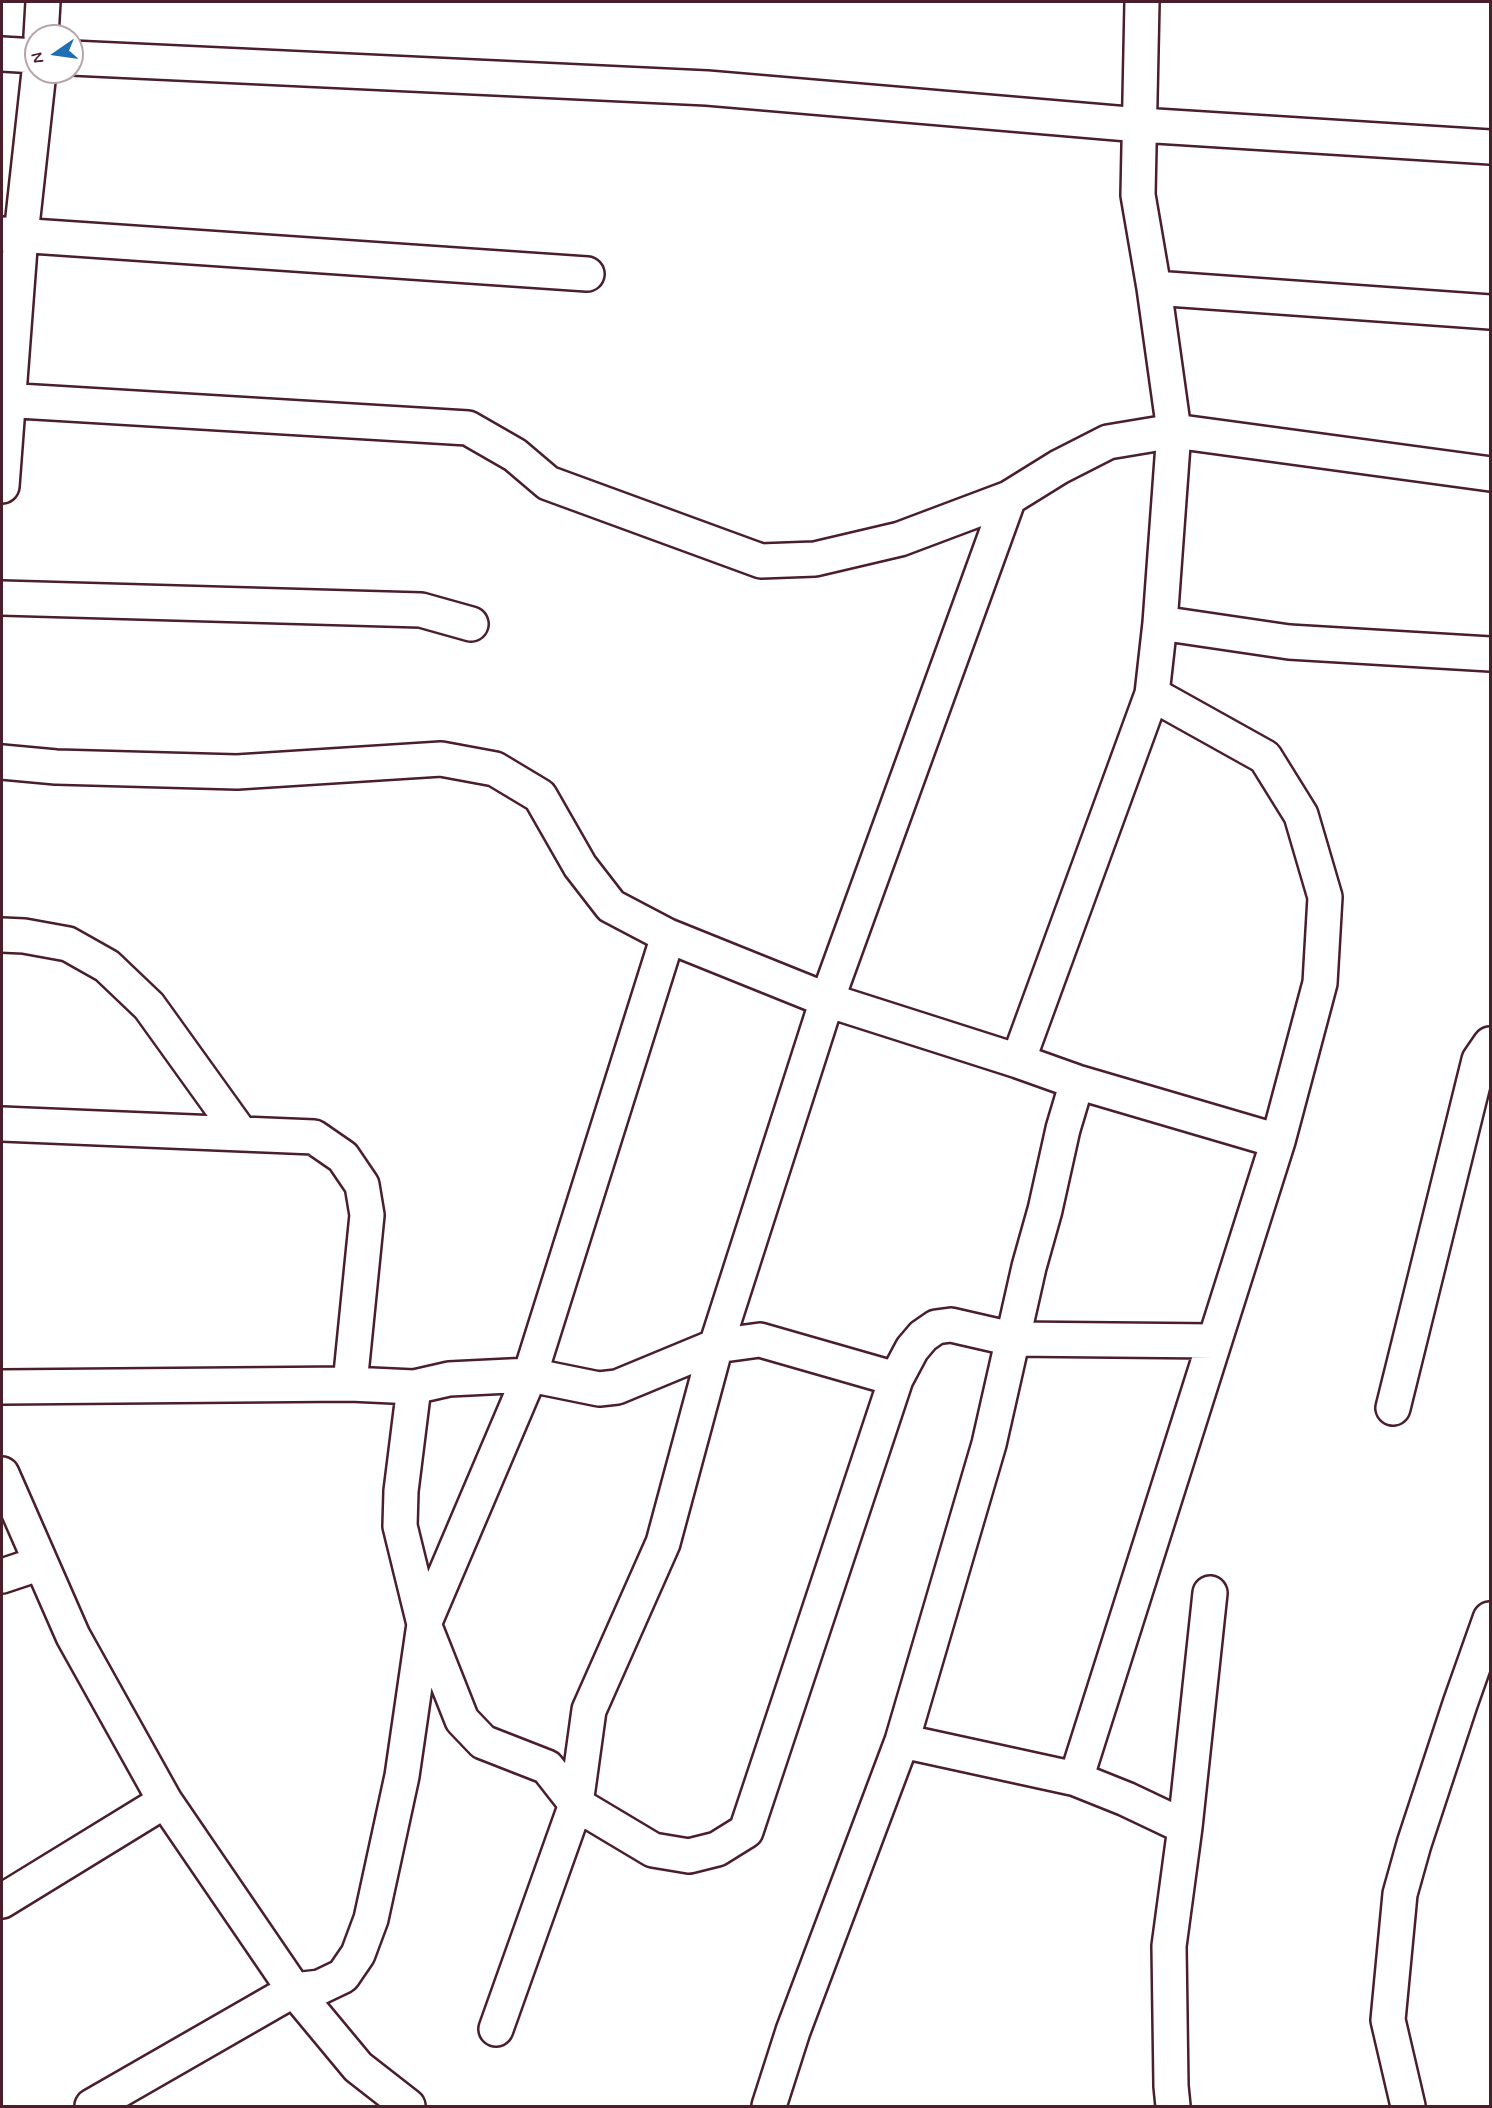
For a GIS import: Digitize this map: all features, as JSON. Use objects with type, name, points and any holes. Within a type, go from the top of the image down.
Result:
[{"type":"street","points":[[42,24],[43,2]]},
{"type":"street","points":[[1018,1061],[1152,694],[1160,623],[1174,431],[1138,195],[1142,2]]},
{"type":"street","points":[[2,54],[24,55]]},
{"type":"street","points":[[84,59],[707,88],[1140,125],[1491,147]]},
{"type":"street","points":[[2,486],[11,234],[37,84]]},
{"type":"street","points":[[11,234],[587,274]]},
{"type":"street","points":[[1154,288],[1491,312]]},
{"type":"street","points":[[5,400],[468,428],[515,455],[548,483],[761,561],[815,559],[900,539],[1009,498],[1059,467],[1108,442],[1174,431],[1491,474]]},
{"type":"street","points":[[496,2029],[576,1804],[589,1710],[663,1543],[716,1346],[827,1000],[1009,498]]},
{"type":"street","points":[[2,598],[421,610],[471,624]]},
{"type":"street","points":[[1160,623],[1289,642],[1491,654]]},
{"type":"street","points":[[1076,1779],[1278,1142],[1320,983],[1325,897],[1301,815],[1265,757],[1152,694]]},
{"type":"street","points":[[2,762],[57,767],[237,772],[441,759],[495,769],[540,796],[580,866],[611,906],[668,936],[827,1000],[1077,1082],[1278,1142]]},
{"type":"street","points":[[2,935],[24,936],[68,944],[107,966],[149,1006],[241,1134]]},
{"type":"street","points":[[93,2106],[294,1990],[320,1987],[343,1976],[358,1954],[371,1919],[402,1776],[424,1624],[530,1375],[668,936]]},
{"type":"street","points":[[1393,1408],[1479,1060],[1491,1044]]},
{"type":"street","points":[[769,2106],[793,2031],[902,1742],[989,1444],[1029,1267],[1077,1082]]},
{"type":"street","points":[[2,1124],[314,1137],[343,1157],[362,1185],[368,1215],[350,1384]]},
{"type":"street","points":[[414,1386],[401,1491],[400,1526],[424,1624],[462,1720],[483,1742],[547,1767],[576,1804],[652,1850],[689,1856],[717,1849],[746,1831],[896,1379],[912,1349],[923,1336],[936,1327],[951,1324],[1012,1339],[1214,1341]]},
{"type":"street","points":[[2,1387],[350,1384],[414,1386],[449,1379],[530,1375],[599,1389],[617,1387],[716,1346],[760,1340],[896,1379]]},
{"type":"street","points":[[2,1474],[73,1636],[165,1802],[294,1990],[358,2067],[408,2106]]},
{"type":"street","points":[[2,1576],[41,1563]]},
{"type":"street","points":[[1173,2106],[1169,1946],[1185,1827],[1210,1593]]},
{"type":"street","points":[[1408,2106],[1388,2020],[1400,1894],[1417,1834],[1491,1619]]},
{"type":"street","points":[[902,1742],[1076,1779],[1126,1799],[1185,1827]]},
{"type":"street","points":[[2,1901],[165,1802]]}]
